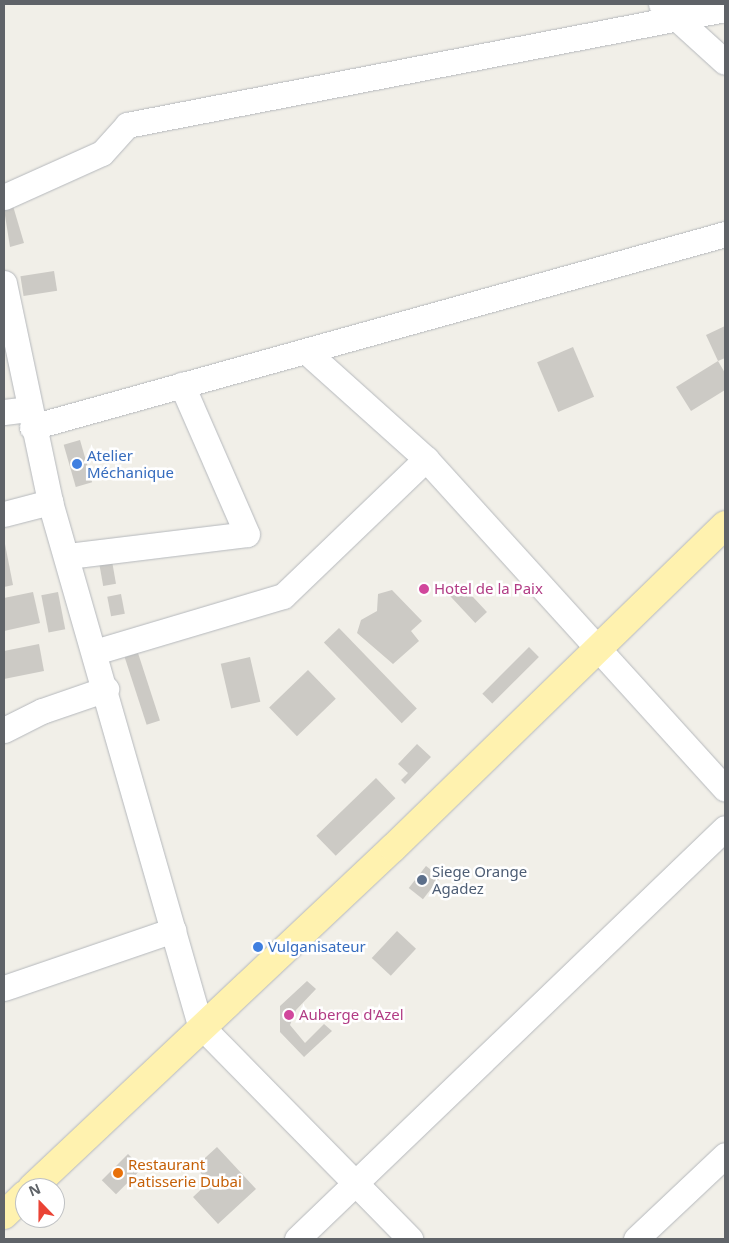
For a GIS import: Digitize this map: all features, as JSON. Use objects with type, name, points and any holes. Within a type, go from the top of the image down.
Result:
[{"type":"main road","points":[[42,1178],[200,1025],[393,848],[725,525]]},
{"type":"main road","points":[[4,1215],[15,1205]]},
{"type":"street","points":[[4,196],[102,153],[127,125],[670,12],[725,9]]},
{"type":"street","points":[[670,12],[725,62]]},
{"type":"street","points":[[21,416],[182,385],[308,353],[725,234]]},
{"type":"street","points":[[4,283],[21,416],[68,556],[200,1025],[410,1239]]},
{"type":"street","points":[[308,353],[426,459],[599,647],[725,790]]},
{"type":"street","points":[[68,556],[247,534],[182,385]]},
{"type":"street","points":[[95,652],[283,596],[426,459]]},
{"type":"street","points":[[4,514],[50,502]]},
{"type":"street","points":[[4,730],[42,711],[106,689]]},
{"type":"street","points":[[297,1239],[354,1182],[725,828]]},
{"type":"street","points":[[4,988],[174,930]]},
{"type":"street","points":[[636,1239],[725,1155]]},
{"type":"building","points":[[13,206],[24,243],[10,247],[4,209]]},
{"type":"building","points":[[54,271],[57,291],[24,296],[20,276]]},
{"type":"building","points":[[725,326],[725,358],[718,361],[706,335]]},
{"type":"building","points":[[573,347],[594,397],[558,412],[537,362]]},
{"type":"building","points":[[718,361],[725,373],[725,390],[691,411],[676,387]]},
{"type":"building","points":[[80,440],[92,482],[76,487],[64,445]]},
{"type":"building","points":[[4,539],[13,585],[4,587]]},
{"type":"building","points":[[112,561],[116,584],[103,586],[99,563]]},
{"type":"building","points":[[459,582],[487,612],[475,623],[447,593]]},
{"type":"building","points":[[392,590],[422,621],[411,631],[419,641],[393,664],[357,633],[361,620],[377,611],[378,594]]},
{"type":"building","points":[[33,592],[40,623],[4,631],[4,598]]},
{"type":"building","points":[[58,592],[65,629],[49,633],[41,595]]},
{"type":"building","points":[[121,594],[125,614],[111,616],[107,597]]},
{"type":"building","points":[[339,628],[417,709],[402,723],[324,643]]},
{"type":"building","points":[[39,644],[44,671],[4,679],[4,651]]},
{"type":"building","points":[[529,647],[539,657],[492,704],[482,694]]},
{"type":"building","points":[[138,653],[160,721],[147,725],[125,657]]},
{"type":"building","points":[[250,657],[260,702],[231,709],[221,664]]},
{"type":"building","points":[[308,670],[336,699],[297,736],[269,708]]},
{"type":"building","points":[[417,744],[431,757],[405,784],[401,780],[408,773],[398,764]]},
{"type":"building","points":[[376,778],[395,798],[336,856],[316,836]]},
{"type":"building","points":[[426,866],[440,877],[423,899],[409,888]]},
{"type":"building","points":[[397,931],[416,949],[391,976],[372,958]]},
{"type":"building","points":[[307,981],[316,989],[296,1010],[290,1025],[305,1043],[324,1024],[332,1031],[304,1057],[280,1032],[280,1006]]},
{"type":"building","points":[[217,1147],[256,1189],[218,1224],[193,1197],[209,1182],[195,1167]]},
{"type":"building","points":[[128,1154],[142,1168],[116,1194],[102,1180]]},
{"type":"place","name":"Atelier Méchanique","points":[[77,464]]},
{"type":"place","name":"Hotel de la Paix","points":[[424,589]]},
{"type":"place","name":"Siege Orange Agadez","points":[[422,880]]},
{"type":"place","name":"Vulganisateur","points":[[258,947]]},
{"type":"place","name":"Auberge d'Azel","points":[[289,1015]]},
{"type":"place","name":"Restaurant Patisserie Dubai","points":[[118,1173]]}]
